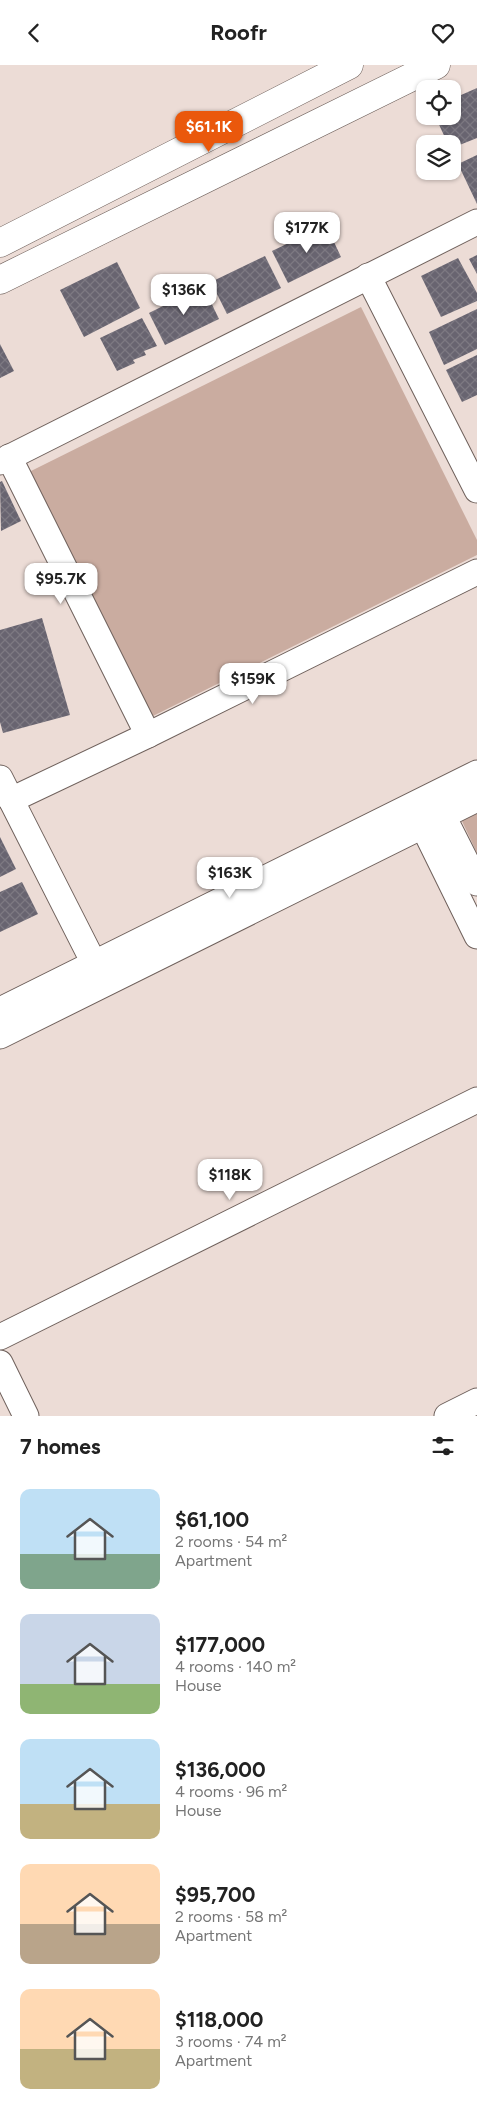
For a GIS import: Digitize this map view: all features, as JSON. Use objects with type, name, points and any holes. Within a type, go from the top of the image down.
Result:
[{"type":"street","points":[[0,243],[349,65]]},
{"type":"street","points":[[0,280],[436,65]]},
{"type":"street","points":[[148,735],[5,459],[477,223]]},
{"type":"street","points":[[368,276],[477,490]]},
{"type":"street","points":[[11,800],[148,735],[477,572]]},
{"type":"street","points":[[0,1036],[99,974],[428,810],[477,773]]},
{"type":"street","points":[[0,778],[99,974]]},
{"type":"street","points":[[428,810],[477,799]]},
{"type":"street","points":[[428,810],[477,883]]},
{"type":"street","points":[[428,810],[477,936]]},
{"type":"street","points":[[0,1010],[99,974]]},
{"type":"street","points":[[0,1337],[477,1100]]},
{"type":"street","points":[[0,1363],[26,1416]]},
{"type":"street","points":[[447,1416],[477,1401]]},
{"type":"shaded area","points":[[361,307],[477,540],[477,555],[151,717],[29,472]]},
{"type":"shaded area","points":[[477,811],[477,853],[461,819]]},
{"type":"building","points":[[477,88],[477,138],[461,144],[461,135],[444,135],[439,125],[461,125],[461,95]]},
{"type":"building","points":[[477,155],[477,204],[461,170],[461,163]]},
{"type":"building","points":[[326,225],[341,257],[288,283],[272,251]]},
{"type":"building","points":[[477,255],[477,274],[469,259]]},
{"type":"building","points":[[265,256],[281,288],[227,314],[211,282]]},
{"type":"building","points":[[458,258],[477,293],[477,301],[441,317],[421,276]]},
{"type":"building","points":[[117,262],[140,308],[84,337],[60,290]]},
{"type":"building","points":[[203,286],[219,319],[165,345],[149,313]]},
{"type":"building","points":[[477,309],[477,349],[444,365],[429,332]]},
{"type":"building","points":[[142,318],[157,346],[144,351],[146,355],[133,360],[135,363],[117,371],[100,338]]},
{"type":"building","points":[[0,344],[14,371],[0,378]]},
{"type":"building","points":[[477,355],[477,395],[462,402],[446,370]]},
{"type":"building","points":[[2,481],[21,521],[1,531],[0,482]]},
{"type":"building","points":[[42,618],[70,715],[3,733],[0,722],[0,630]]},
{"type":"building","points":[[0,837],[16,869],[0,877]]},
{"type":"building","points":[[22,882],[38,914],[0,932],[0,892]]}]
